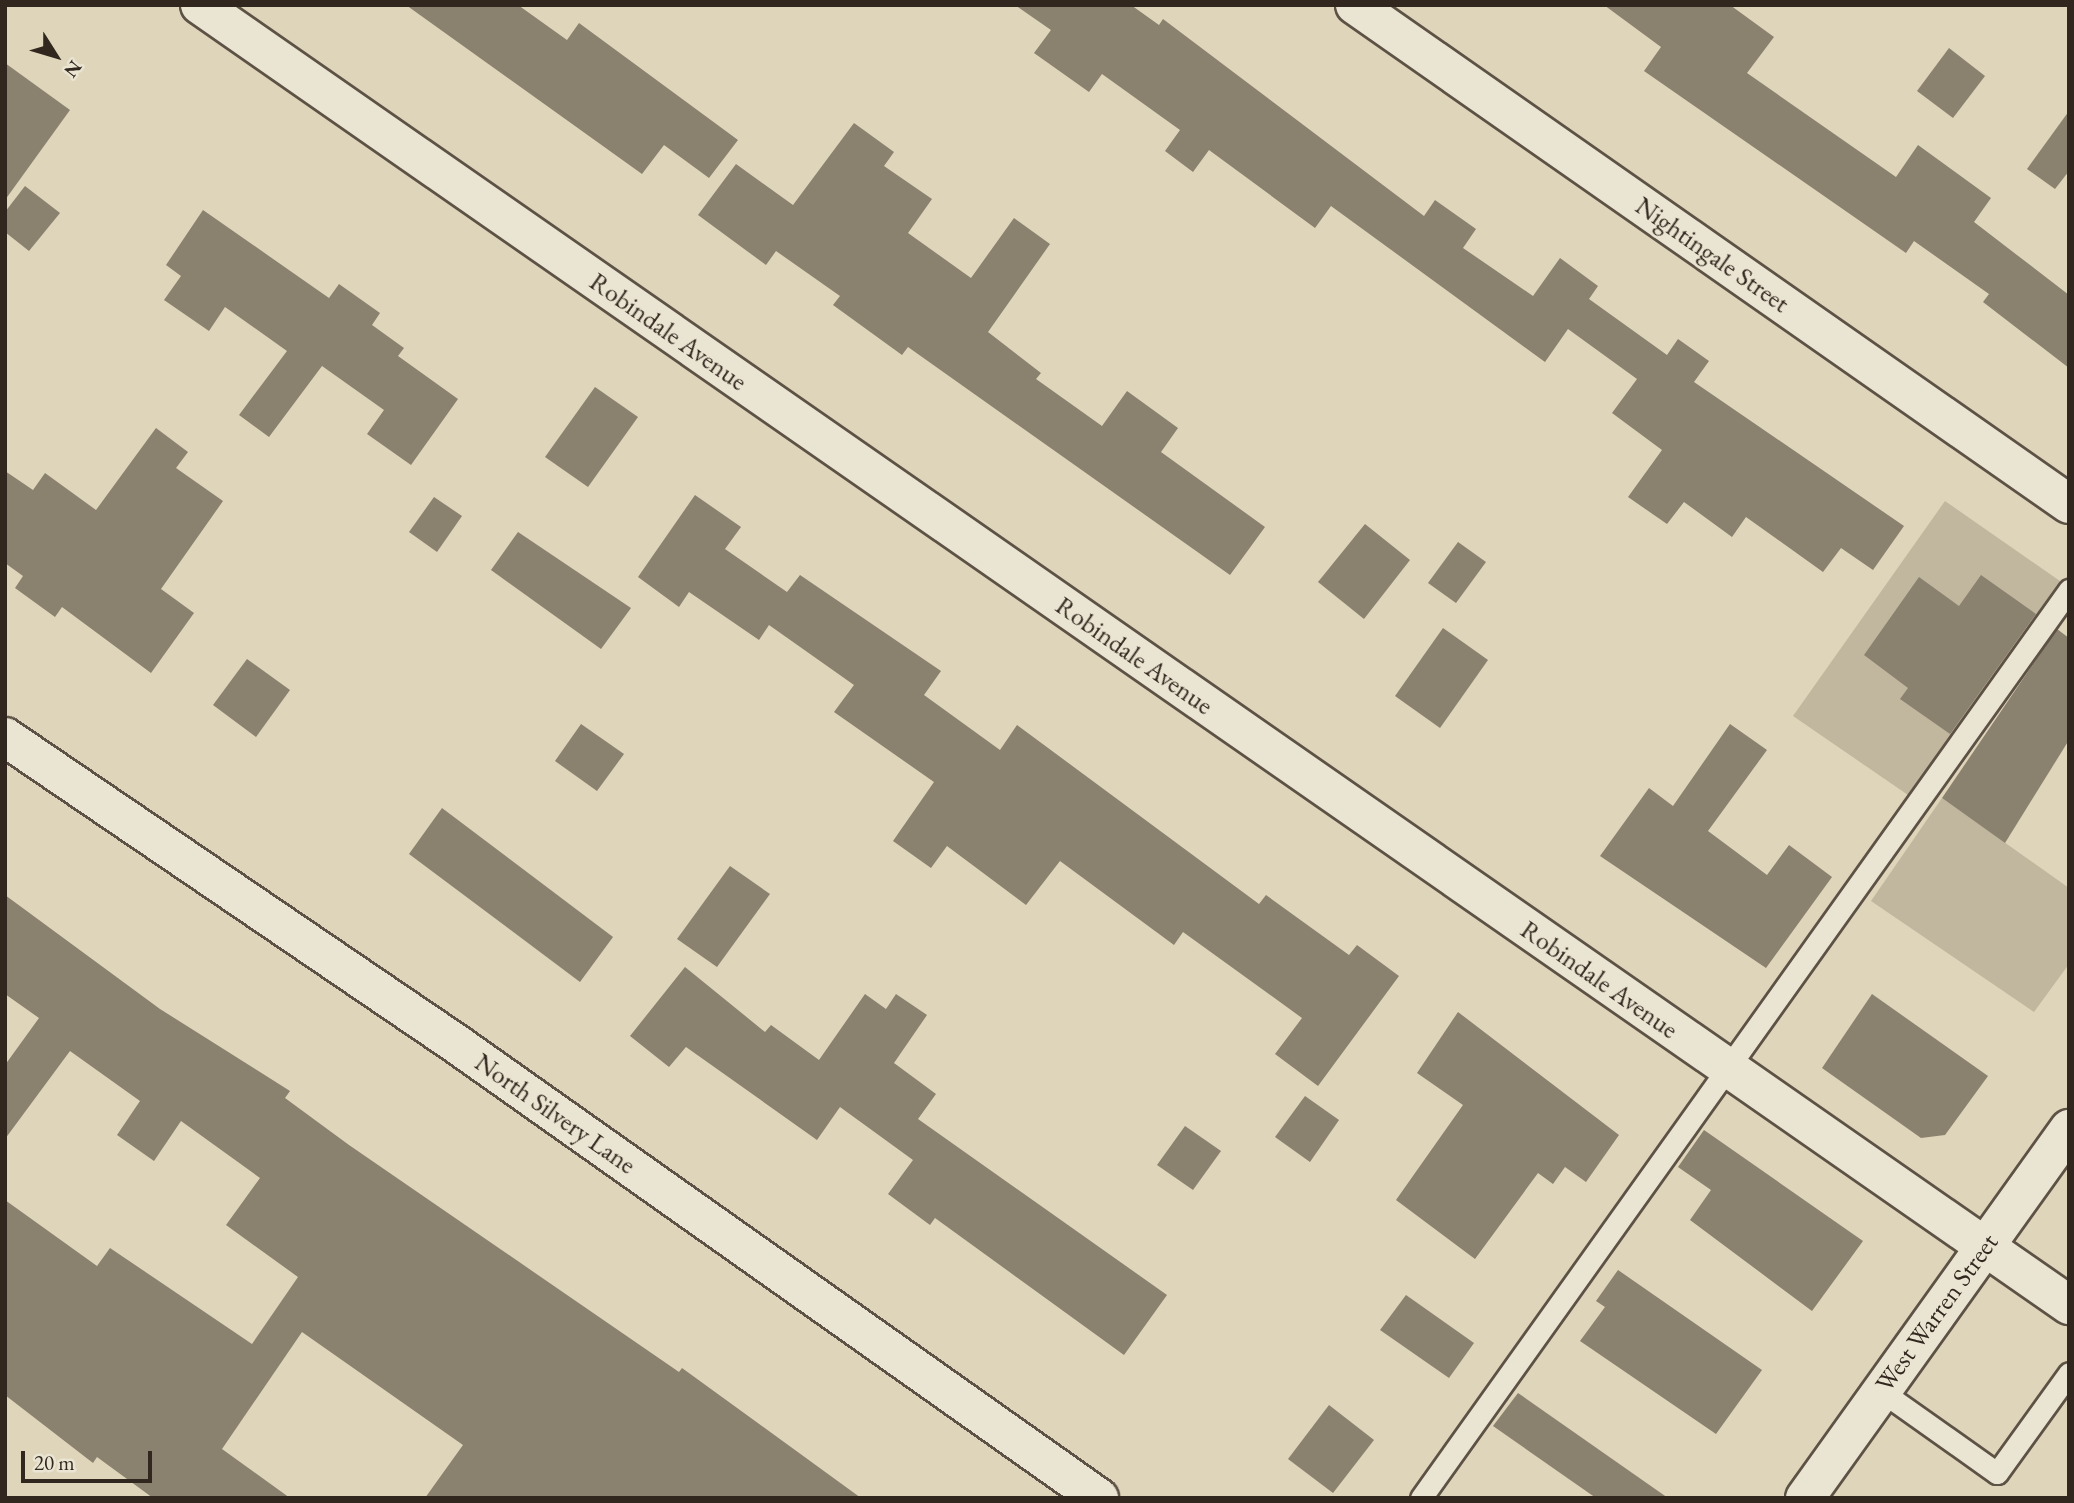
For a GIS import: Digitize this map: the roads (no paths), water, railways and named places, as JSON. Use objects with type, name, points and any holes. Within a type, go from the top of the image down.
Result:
[{"type":"street","name":"Robindale Avenue","points":[[200,5],[2069,1305]]},
{"type":"street","name":"Nightingale Street","points":[[1355,5],[2069,504]]},
{"type":"street","name":"North Silvery Lane","points":[[5,737],[469,1053],[1099,1498]]},
{"type":"street","name":"West Warren Street","points":[[1805,1498],[2069,1129]]},
{"type":"lane","points":[[1421,1498],[2069,590]]},
{"type":"lane","points":[[1881,1391],[1997,1473],[2069,1373]]}]
